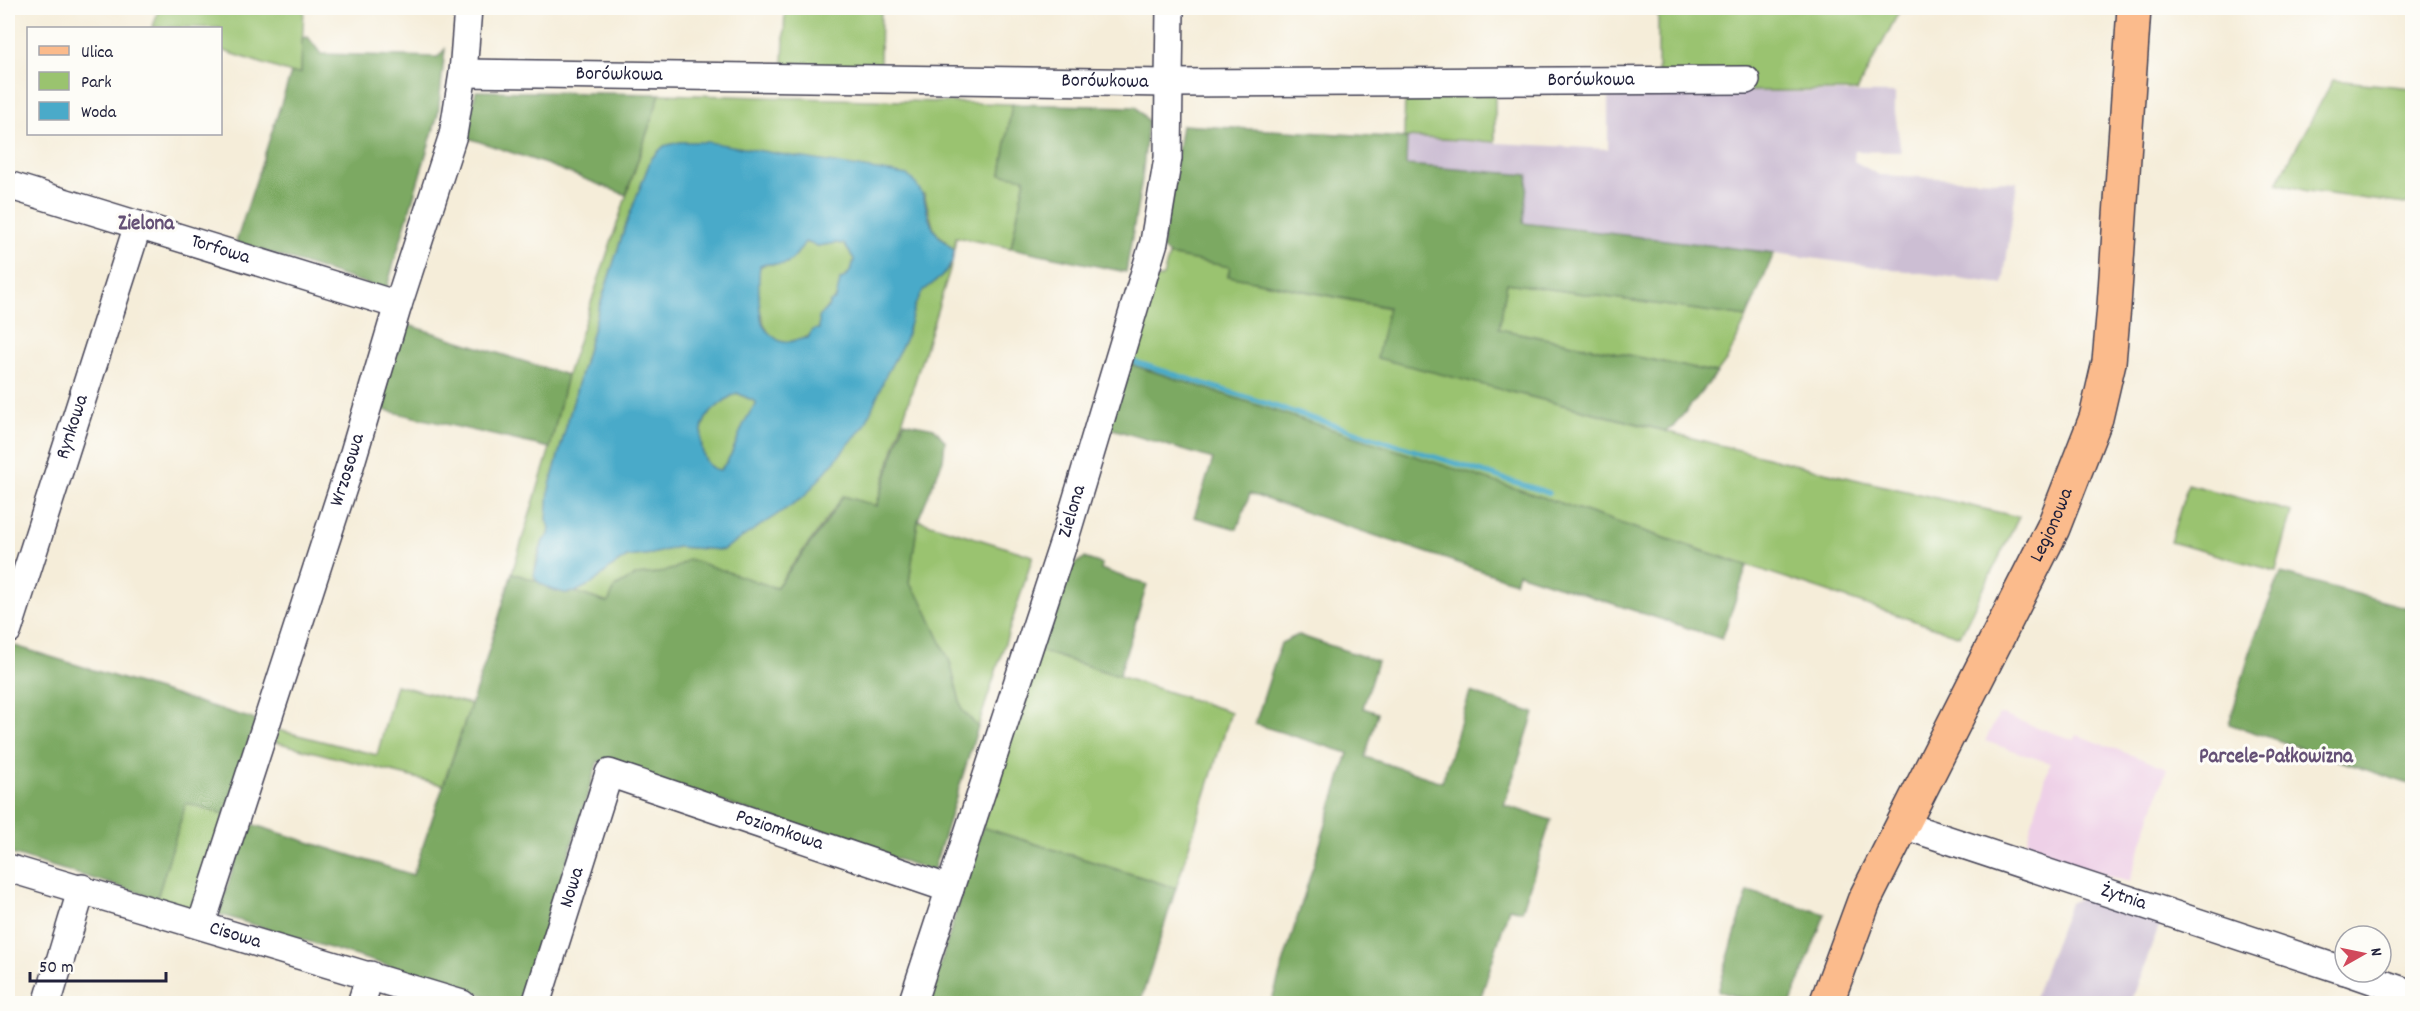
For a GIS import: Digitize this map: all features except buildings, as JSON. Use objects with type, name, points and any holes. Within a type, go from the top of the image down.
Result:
[{"type":"main road","name":"Legionowa","points":[[1826,1004],[1864,901],[2053,528],[2096,418],[2109,362],[2134,8]]},
{"type":"street","name":"Wrzosowa","points":[[201,925],[350,466],[398,305],[453,135],[463,73],[468,8]]},
{"type":"street","name":"Zielona","points":[[912,1004],[1065,538],[1154,242],[1168,158],[1170,8]]},
{"type":"street","name":"Borówkowa","points":[[463,73],[1168,83],[1746,80]]},
{"type":"street","name":"Torfowa","points":[[8,185],[398,305]]},
{"type":"street","name":"Rynkowa","points":[[8,630],[138,225]]},
{"type":"street","name":"Poziomkowa","points":[[609,773],[950,889]]},
{"type":"street","name":"Nowa","points":[[536,1004],[609,773]]},
{"type":"street","name":"Żytnia","points":[[1904,825],[2333,966]]},
{"type":"street","name":"Cisowa","points":[[8,867],[462,1004]]},
{"type":"street","points":[[47,1004],[82,888]]},
{"type":"street","points":[[361,1004],[370,975]]},
{"type":"street","name":"Żytnia","points":[[2384,984],[2412,994]]},
{"type":"shaded area","points":[[1608,91],[1895,93],[1895,112],[1901,152],[1855,151],[1854,161],[1879,175],[2017,182],[2003,284],[1774,253],[1523,223],[1405,165],[1407,138],[1608,149]]},
{"type":"shaded area","points":[[1999,714],[2074,740],[2077,735],[2167,768],[2129,882],[2024,850],[2050,763],[1985,741]]},
{"type":"shaded area","points":[[2080,898],[2160,923],[2131,1003],[2032,1004],[2070,903]]},
{"type":"green space","points":[[159,8],[304,8],[301,73],[291,73],[222,50],[222,27],[153,27]]},
{"type":"green space","points":[[785,8],[881,8],[880,68],[783,66]]},
{"type":"green space","points":[[1658,8],[1901,8],[1857,91],[1752,91],[1658,74]]},
{"type":"green space","points":[[308,37],[321,54],[438,57],[445,49],[438,114],[386,290],[236,242],[291,73],[301,73],[302,38]]},
{"type":"green space","points":[[2333,80],[2412,88],[2412,205],[2307,191],[2277,183]]},
{"type":"green space","points":[[1405,90],[1495,90],[1495,142],[1404,137]]},
{"type":"green space","points":[[476,91],[660,94],[626,195],[546,164],[465,137]]},
{"type":"green space","points":[[660,94],[1012,104],[1001,174],[1025,177],[1011,248],[956,237],[954,250],[934,230],[924,194],[664,146],[651,159],[625,227],[599,308],[549,489],[547,520],[550,528],[549,535],[543,541],[537,558],[534,575],[537,581],[512,573],[550,448],[567,375]]},
{"type":"green space","points":[[1012,104],[1136,107],[1148,121],[1142,179],[1126,272],[1011,248],[1025,178],[1001,174]]},
{"type":"green space","points":[[1182,125],[1407,138],[1406,165],[1528,175],[1523,223],[1774,253],[1747,317],[1507,283],[1499,329],[1717,373],[1673,427],[1666,431],[1377,358],[1388,307],[1228,276],[1230,267],[1169,255],[1162,248]]},
{"type":"green space","points":[[804,242],[818,246],[844,244],[854,259],[852,269],[840,280],[837,296],[823,313],[816,332],[791,342],[785,342],[769,333],[760,311],[758,286],[760,266],[787,263],[796,255]]},
{"type":"green space","points":[[1169,255],[1230,267],[1228,276],[1389,308],[1378,358],[1841,476],[2019,517],[1960,636],[1551,500],[1129,364],[1155,280],[1163,276]]},
{"type":"green space","points":[[952,263],[876,506],[843,496],[776,588],[689,560],[674,569],[636,575],[615,587],[608,603],[575,592],[593,583],[627,557],[652,554],[677,547],[723,550],[753,529],[887,373],[905,340],[915,305],[923,291],[941,277]]},
{"type":"green space","points":[[1507,283],[1747,317],[1728,358],[1717,373],[1498,329]]},
{"type":"green space","points":[[402,323],[567,375],[550,448],[379,409]]},
{"type":"green space","points":[[1129,364],[1551,500],[1747,566],[1722,639],[1518,573],[1515,582],[1250,494],[1237,529],[1194,517],[1213,459],[1109,428]]},
{"type":"green space","points":[[737,393],[756,402],[756,406],[745,421],[731,455],[720,470],[708,464],[704,457],[702,431],[707,417],[729,397]]},
{"type":"green space","points":[[904,422],[934,428],[945,441],[943,460],[918,520],[909,583],[921,599],[950,662],[962,710],[978,727],[933,871],[598,761],[523,1003],[510,1003],[218,914],[248,823],[413,875],[485,663],[512,573],[537,581],[550,589],[565,593],[575,592],[608,603],[615,587],[636,575],[674,569],[689,559],[776,588],[826,523],[843,496],[877,506]]},
{"type":"green space","points":[[2188,484],[2292,512],[2276,571],[2170,542]]},
{"type":"green space","points":[[918,520],[1033,556],[978,727],[962,710],[950,662],[909,583]]},
{"type":"green space","points":[[1084,558],[1102,564],[1101,569],[1147,585],[1119,676],[1037,650],[1062,572]]},
{"type":"green space","points":[[2281,573],[2412,609],[2412,785],[2229,724],[2254,639]]},
{"type":"green space","points":[[1298,635],[1377,661],[1363,708],[1378,713],[1365,757],[1442,782],[1470,692],[1534,713],[1504,805],[1551,820],[1522,911],[1509,908],[1479,1003],[1271,1003],[1348,753],[1255,724],[1281,643]]},
{"type":"green space","points":[[12,645],[256,720],[225,814],[186,803],[157,898],[8,853],[8,662]]},
{"type":"green space","points":[[1037,650],[1231,712],[1176,888],[982,827]]},
{"type":"green space","points":[[396,685],[471,704],[443,785],[275,742],[278,730],[377,755]]},
{"type":"green space","points":[[186,802],[225,814],[196,910],[157,898]]},
{"type":"green space","points":[[982,827],[1176,888],[1140,1003],[928,1004]]},
{"type":"green space","points":[[1748,891],[1825,914],[1791,1003],[1740,1003],[1741,998],[1718,991]]},
{"type":"water","points":[[680,142],[707,142],[907,175],[923,196],[934,230],[954,250],[952,263],[941,277],[923,291],[915,305],[905,340],[887,373],[865,425],[804,497],[723,550],[677,547],[652,554],[627,557],[593,583],[575,592],[565,593],[550,589],[537,581],[534,575],[543,541],[549,535],[550,528],[547,520],[549,489],[599,308],[625,227],[651,159],[664,146]],"holes":[[[805,242],[818,246],[844,244],[854,259],[852,269],[840,280],[836,299],[830,302],[819,316],[819,329],[812,330],[808,338],[783,342],[766,330],[763,324],[759,298],[760,266],[787,263]],[[737,393],[756,402],[756,405],[745,421],[731,455],[720,470],[708,464],[704,457],[702,431],[707,417],[729,397]]]},
{"type":"waterway","points":[[1135,362],[1549,493]]},
{"type":"district","name":"Zielona","points":[[146,225]]},
{"type":"district","name":"Parcele-Pałkowizna","points":[[2276,758]]}]
